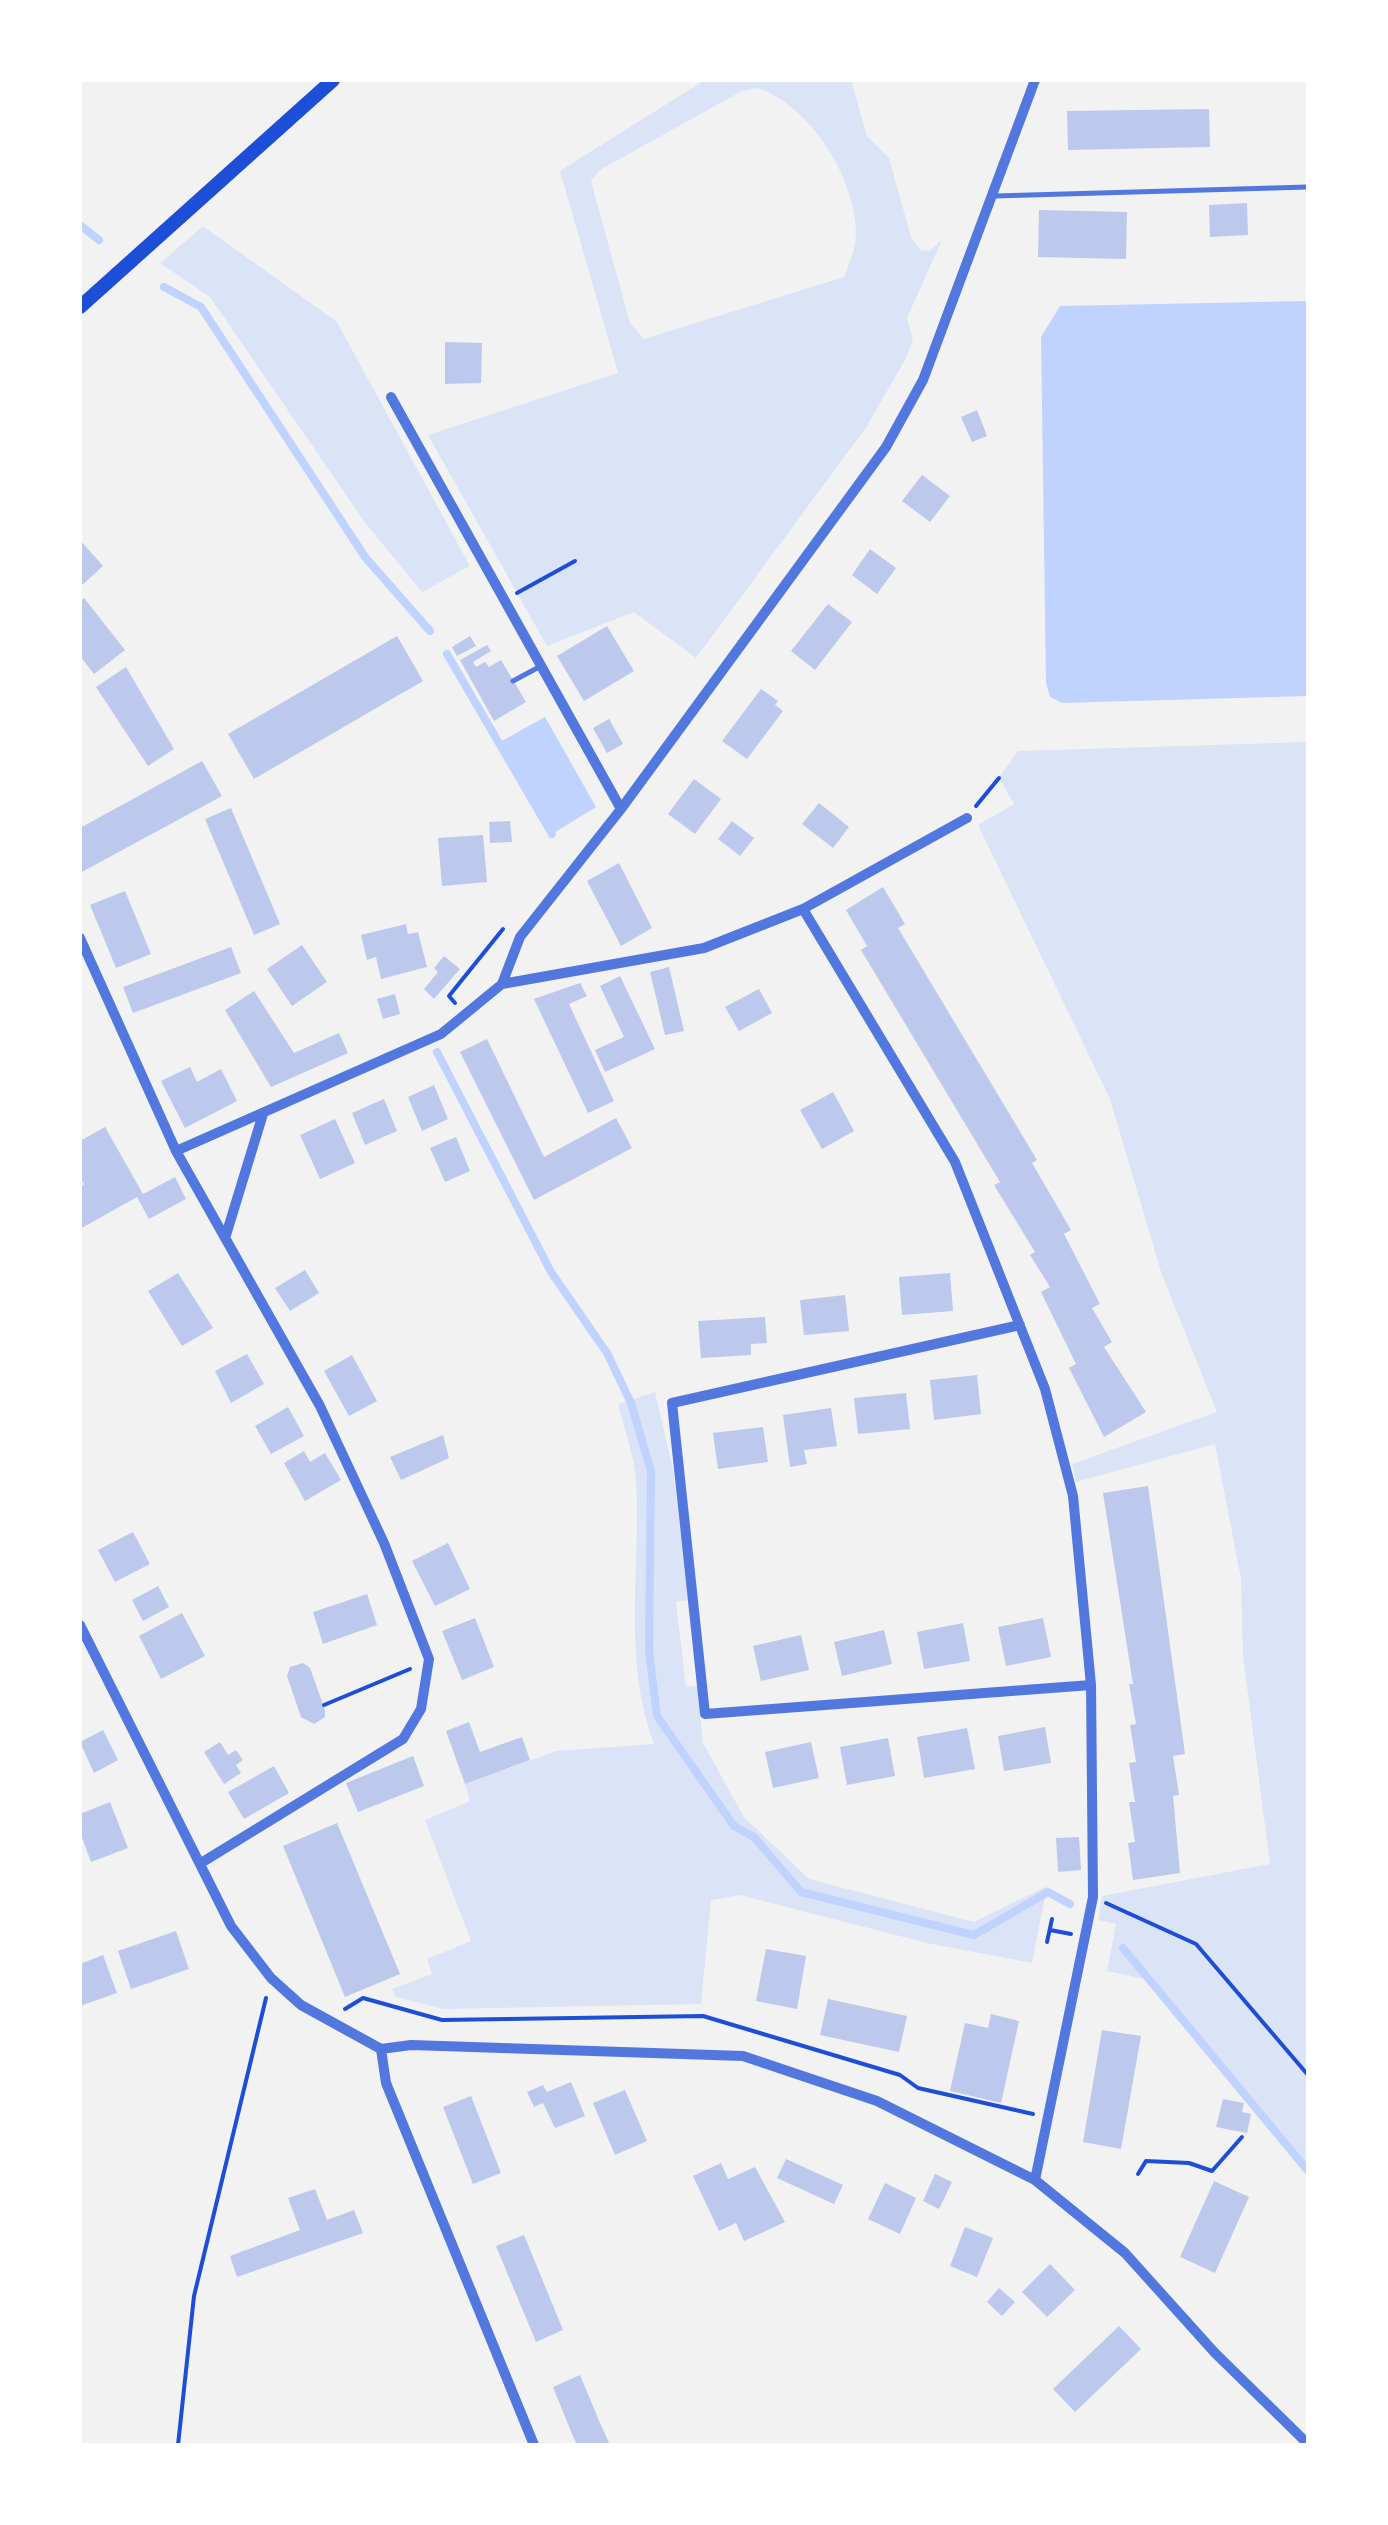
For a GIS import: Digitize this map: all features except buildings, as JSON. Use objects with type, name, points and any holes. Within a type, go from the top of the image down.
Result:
[{"type":"main road","points":[[80,307],[332,80]]},
{"type":"street","points":[[502,984],[520,937],[622,809],[886,447],[923,380],[1036,80]]},
{"type":"street","points":[[390,396],[622,809]]},
{"type":"street","points":[[176,1151],[441,1034],[502,984],[704,948],[803,909],[967,818]]},
{"type":"street","points":[[803,909],[955,1162],[1045,1389],[1073,1496],[1091,1685],[1093,1897],[1035,2180]]},
{"type":"street","points":[[80,938],[176,1151],[320,1406],[384,1544],[430,1659],[421,1708],[403,1738],[201,1863]]},
{"type":"street","points":[[226,1235],[263,1114]]},
{"type":"street","points":[[1020,1325],[672,1403],[706,1714],[1091,1685]]},
{"type":"street","points":[[80,1625],[231,1926],[271,1978],[301,2005],[381,2050],[411,2045],[743,2056],[877,2101],[1035,2180],[1125,2253],[1215,2353],[1308,2444]]},
{"type":"street","points":[[381,2050],[386,2083],[534,2445]]},
{"type":"lane","points":[[992,196],[1308,186]]},
{"type":"lane","points":[[513,681],[541,666]]},
{"type":"path","points":[[504,600],[575,561]]},
{"type":"path","points":[[967,818],[999,778]]},
{"type":"path","points":[[324,1705],[410,1670]]},
{"type":"path","points":[[1093,1897],[1196,1944],[1308,2075]]},
{"type":"path","points":[[1047,1942],[1052,1920]]},
{"type":"path","points":[[178,2445],[194,2296],[271,1978]]},
{"type":"path","points":[[1138,2174],[1146,2161],[1189,2162],[1212,2171],[1242,2137]]},
{"type":"shaded area","points":[[705,80],[851,80],[867,136],[889,158],[911,237],[920,250],[930,251],[942,240],[907,318],[913,339],[906,358],[867,426],[696,658],[634,612],[547,646],[428,435],[618,373],[560,171]],"holes":[[[758,88],[795,110],[826,146],[847,188],[856,231],[844,277],[644,339],[630,323],[591,181],[600,170],[742,91]]]},
{"type":"shaded area","points":[[203,226],[337,322],[470,566],[422,592],[366,524],[210,297],[160,263]]},
{"type":"shaded area","points":[[1308,742],[1308,2171],[1149,1980],[1107,1971],[1116,1924],[1098,1920],[1102,1896],[1270,1864],[1243,1656],[1241,1579],[1215,1444],[1076,1482],[1072,1464],[1217,1412],[1161,1272],[1110,1099],[978,825],[1014,804],[999,778],[1018,751]]},
{"type":"shaded area","points":[[655,1392],[673,1469],[688,1600],[676,1602],[686,1687],[697,1686],[703,1743],[744,1817],[809,1879],[974,1922],[1047,1886],[1032,1963],[927,1943],[740,1895],[711,1900],[701,2004],[444,2009],[396,1997],[392,1989],[432,1974],[427,1959],[471,1941],[425,1820],[470,1801],[465,1784],[556,1751],[654,1744],[638,1679],[636,1480],[618,1404]]},
{"type":"water","points":[[1308,301],[1308,696],[1062,703],[1050,697],[1046,683],[1041,337],[1060,306]]},
{"type":"water","points":[[545,717],[596,807],[552,834],[500,742]]},
{"type":"waterway","points":[[80,225],[99,240]]},
{"type":"waterway","points":[[164,287],[201,307],[365,557],[430,631]]},
{"type":"waterway","points":[[447,654],[552,834]]},
{"type":"waterway","points":[[437,1052],[551,1272],[607,1353],[631,1403],[651,1471],[649,1651],[657,1716],[734,1826],[754,1837],[801,1892],[974,1935],[1048,1892],[1070,1904]]},
{"type":"waterway","points":[[1123,1948],[1308,2171]]}]
